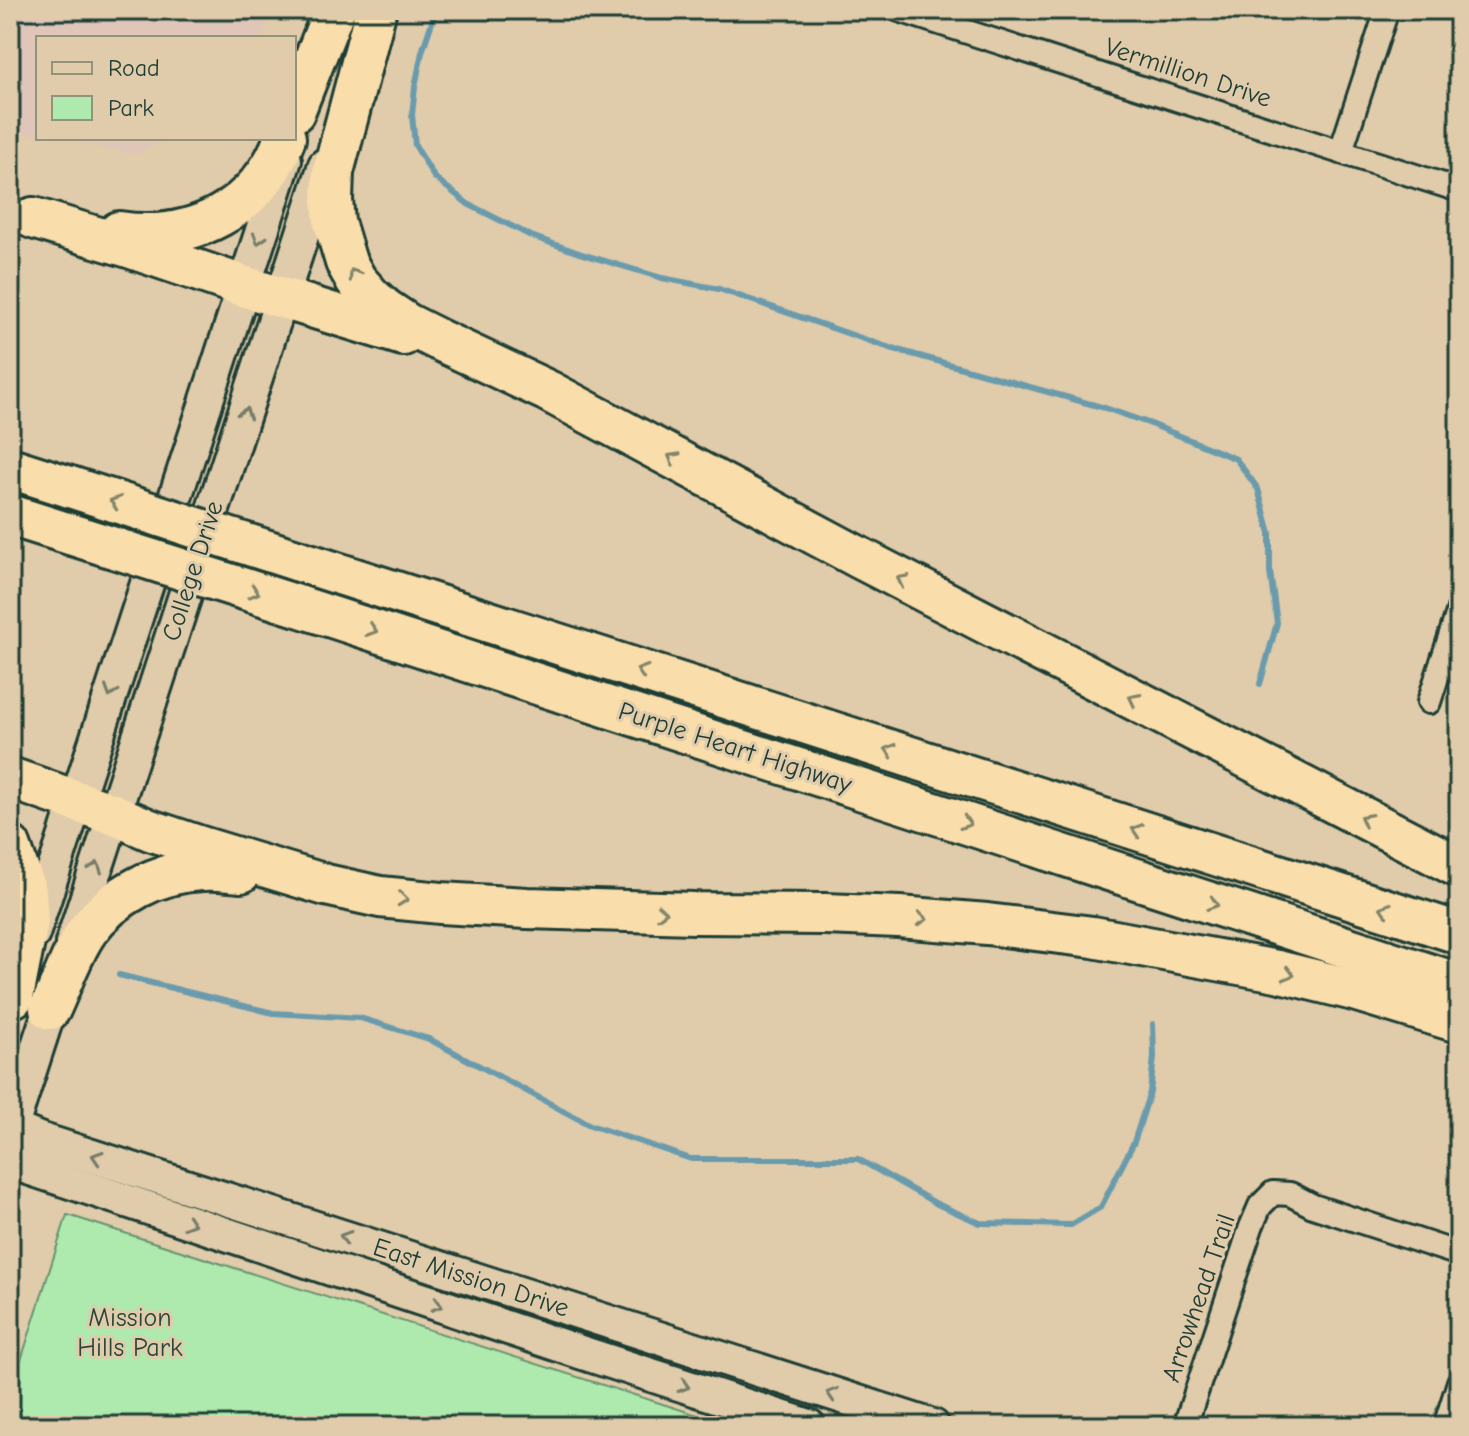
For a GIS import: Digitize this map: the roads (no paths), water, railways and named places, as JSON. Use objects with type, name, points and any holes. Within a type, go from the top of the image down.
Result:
[{"type":"highway","points":[[296,107],[334,10]]},
{"type":"highway","points":[[375,11],[333,172],[332,200],[346,262],[356,280],[386,310],[407,324],[548,391],[860,558],[1459,867]]},
{"type":"highway","points":[[22,216],[131,234],[183,231],[207,222],[245,199],[261,183],[284,140]]},
{"type":"highway","points":[[22,216],[129,247],[487,362]]},
{"type":"highway","name":"Purple Heart Highway","points":[[10,468],[1459,933]]},
{"type":"highway","name":"Purple Heart Highway","points":[[10,515],[1459,984]]},
{"type":"highway","points":[[10,778],[164,834],[326,885],[380,897],[441,903],[664,912],[899,917],[1018,928],[1093,937],[1277,971],[1354,990],[1459,1022]]},
{"type":"highway","points":[[10,846],[26,891],[28,921],[24,1005]]},
{"type":"highway","points":[[24,1005],[115,901],[150,881],[204,869],[326,885]]},
{"type":"main road","points":[[296,126],[334,10]]},
{"type":"main road","name":"College Drive","points":[[24,1005],[113,814],[375,11]]},
{"type":"main road","name":"College Drive","points":[[10,1129],[24,1005],[76,801],[291,140]]},
{"type":"main road","name":"East Mission Drive","points":[[10,1129],[933,1426]]},
{"type":"main road","name":"East Mission Drive","points":[[10,1162],[809,1426]]},
{"type":"street","name":"Vermillion Drive","points":[[899,10],[1459,190]]},
{"type":"street","points":[[1341,151],[1387,10]]},
{"type":"street","points":[[1429,702],[1459,609]]},
{"type":"street","name":"Arrowhead Trail","points":[[1185,1426],[1251,1227],[1260,1206],[1273,1193],[1290,1194],[1313,1206],[1459,1254]]},
{"type":"street","points":[[1445,1426],[1459,1382]]},
{"type":"waterway","points":[[436,10],[422,52],[415,87],[412,115],[415,145],[434,177],[468,204],[531,236],[582,254],[662,278],[719,289],[887,347],[1105,408],[1236,459],[1258,489],[1270,533],[1270,572],[1277,623],[1260,684]]},
{"type":"waterway","points":[[119,975],[273,1013],[360,1018],[429,1039],[590,1125],[691,1159],[858,1159],[937,1204],[980,1223],[1071,1225],[1101,1207],[1134,1142],[1150,1092],[1154,1057],[1153,1024]]},
{"type":"park label","name":"Mission Hills Park","points":[[130,1333]]}]
